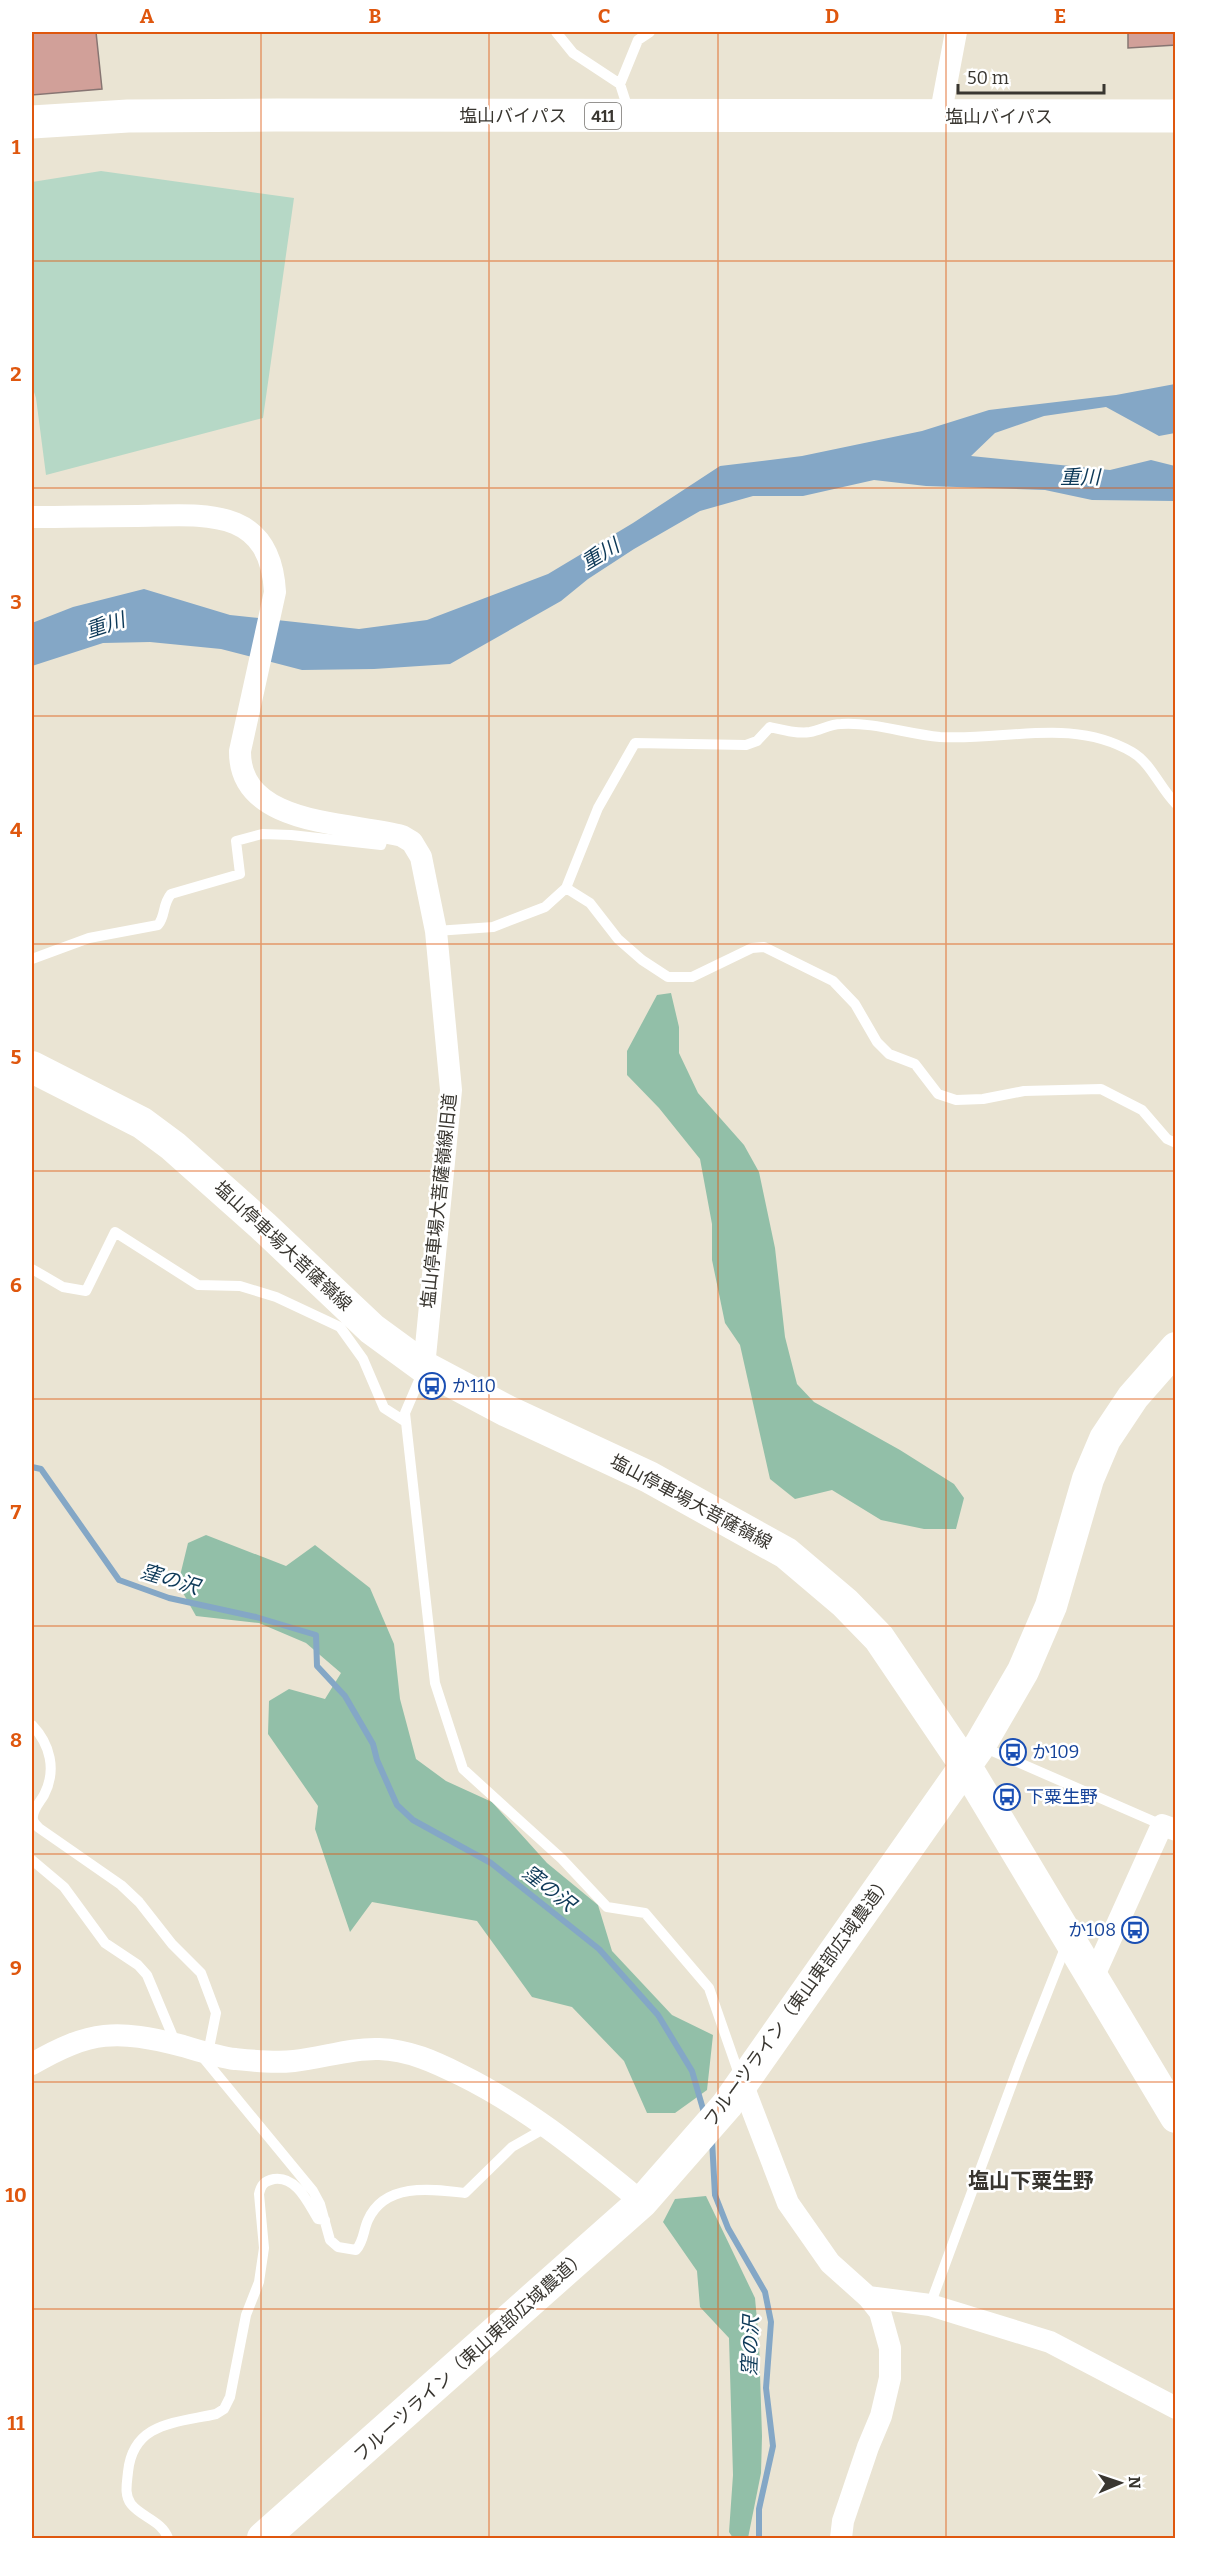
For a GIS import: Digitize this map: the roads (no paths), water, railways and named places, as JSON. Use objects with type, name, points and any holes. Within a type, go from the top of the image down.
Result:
[{"type":"highway","name":"塩山バイパス","points":[[32,122],[128,116],[230,115],[1176,116]]},
{"type":"main road","name":"塩山停車場大菩薩嶺線","points":[[32,1067],[142,1124],[172,1146],[263,1226],[372,1329],[424,1367],[507,1411],[649,1477],[786,1553],[845,1603],[879,1638],[973,1755],[1068,1940],[1176,2116]]},
{"type":"main road","name":"フルーツライン（東山東部広域農道）","points":[[263,2538],[642,2202],[735,2094],[973,1755],[1023,1671],[1051,1606],[1088,1479],[1105,1439],[1133,1397],[1158,1365],[1176,1348]]},
{"type":"street","points":[[940,117],[956,32]]},
{"type":"street","name":"塩山停車場大菩薩嶺線旧道","points":[[32,518],[208,515],[223,518],[249,532],[268,554],[274,571],[275,592],[240,752],[240,766],[246,780],[255,793],[281,810],[310,820],[385,831],[402,836],[412,842],[421,857],[436,931],[451,1090],[451,1112],[427,1321],[424,1367]]},
{"type":"street","points":[[1092,1980],[1169,1827]]},
{"type":"street","points":[[32,2064],[64,2046],[90,2037],[114,2034],[147,2037],[231,2059],[266,2062],[295,2061],[346,2051],[378,2049],[405,2052],[435,2062],[494,2091],[548,2127],[642,2202]]},
{"type":"street","points":[[735,2094],[788,2203],[830,2263],[868,2297],[880,2312],[890,2348],[890,2378],[881,2416],[843,2521],[842,2538]]},
{"type":"street","points":[[868,2297],[930,2305],[1050,2342],[1176,2408]]},
{"type":"lane","points":[[556,32],[573,53],[620,84],[631,117]]},
{"type":"lane","points":[[620,84],[638,40],[650,32]]},
{"type":"lane","points":[[436,931],[493,927],[545,907],[566,888],[598,808],[634,744],[746,745],[757,741],[770,728],[810,732],[839,723],[861,724],[939,736],[979,738],[1002,734],[1096,735],[1110,740],[1143,759],[1176,804]]},
{"type":"lane","points":[[32,958],[89,938],[158,925],[163,920],[165,902],[171,894],[240,874],[236,841],[262,834],[381,845],[385,831]]},
{"type":"lane","points":[[566,888],[590,903],[618,939],[642,960],[668,977],[692,977],[752,948],[764,947],[833,981],[855,1004],[877,1042],[889,1054],[915,1064],[939,1094],[956,1100],[983,1099],[1024,1091],[1101,1089],[1142,1110],[1167,1139],[1176,1143]]},
{"type":"lane","points":[[32,1269],[63,1287],[86,1292],[115,1232],[198,1286],[240,1286],[276,1297],[340,1328],[363,1359],[384,1408],[406,1422]]},
{"type":"lane","points":[[424,1367],[405,1413],[435,1683],[463,1769],[562,1859],[607,1907],[645,1913],[709,1988],[735,2094]]},
{"type":"lane","points":[[32,1725],[50,1752],[51,1772],[46,1792],[33,1813],[33,1821],[39,1828],[121,1885],[139,1902],[172,1944],[201,1974],[216,2013],[194,2049]]},
{"type":"lane","points":[[973,1755],[1169,1827]]},
{"type":"lane","points":[[32,1860],[64,1887],[105,1943],[138,1965],[147,1975],[194,2049],[313,2191],[320,2204],[330,2241],[338,2247],[356,2250],[361,2245],[369,2219],[380,2205],[398,2193],[410,2190],[465,2193],[512,2146],[548,2127]]},
{"type":"lane","points":[[930,2305],[1068,1940]]},
{"type":"lane","points":[[168,2538],[166,2532],[133,2507],[128,2499],[129,2466],[136,2445],[144,2435],[158,2427],[216,2414],[224,2409],[230,2397],[246,2315],[260,2282],[264,2248],[259,2194],[261,2186],[267,2181],[287,2180],[298,2188],[318,2219],[325,2220]]},
{"type":"water","name":"重川","points":[[1175,384],[1175,433],[1159,436],[1106,407],[1044,416],[995,433],[971,456],[1110,470],[1151,460],[1175,466],[1175,501],[1092,500],[1045,490],[926,486],[874,480],[803,496],[753,496],[700,511],[634,549],[588,579],[561,601],[450,664],[374,669],[302,670],[221,649],[150,642],[103,643],[32,666],[32,623],[73,607],[144,589],[230,615],[359,629],[427,620],[548,574],[633,523],[720,466],[802,456],[922,431],[989,410],[1116,395]]},
{"type":"waterway","name":"窪の沢","points":[[32,1467],[41,1469],[119,1580],[169,1598],[256,1617],[316,1635],[317,1666],[345,1696],[373,1744],[377,1760],[397,1805],[413,1820],[491,1863],[599,1949],[658,2015],[692,2071],[705,2116]]},
{"type":"waterway","name":"窪の沢","points":[[712,2140],[715,2195],[728,2228],[765,2292],[771,2322],[766,2388],[773,2446],[759,2509],[759,2538]]},
{"type":"place","name":"か110","points":[[432,1386]]},
{"type":"place","name":"か109","points":[[1013,1752]]},
{"type":"place","name":"下粟生野","points":[[1007,1797]]},
{"type":"place","name":"か108","points":[[1135,1930]]},
{"type":"district","name":"塩山下粟生野","points":[[1031,2181]]}]
